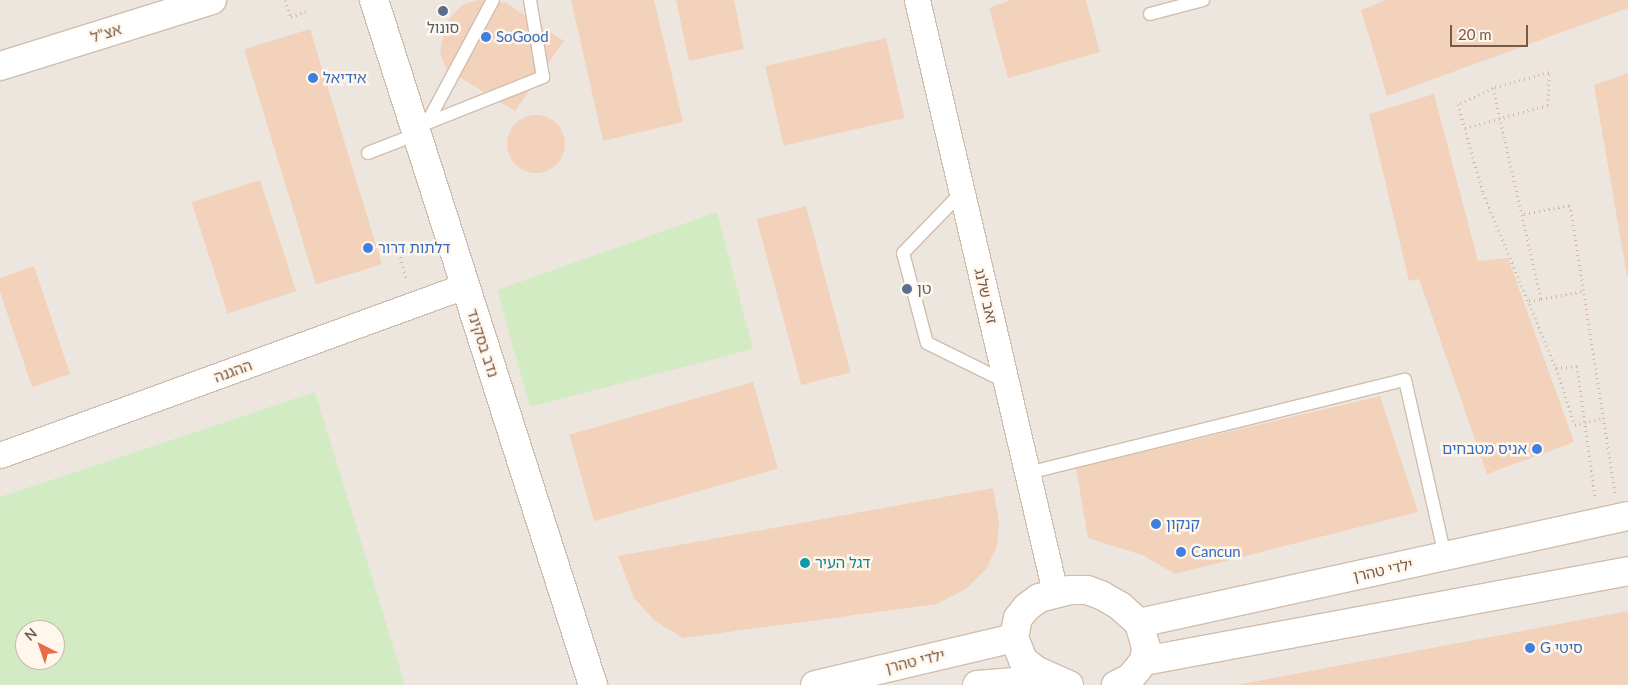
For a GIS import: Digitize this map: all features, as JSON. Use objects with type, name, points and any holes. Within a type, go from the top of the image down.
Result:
[{"type":"street","name":"אצ\"ל","points":[[0,66],[212,0]]},
{"type":"street","name":"זאב שלנג","points":[[917,0],[1055,592]]},
{"type":"street","name":"נדב בסקינד","points":[[378,5],[420,127],[465,286],[593,685]]},
{"type":"street","name":"ההגנה","points":[[0,455],[465,286]]},
{"type":"street","name":"ילדי טהרן","points":[[1138,623],[1615,519]]},
{"type":"street","points":[[1144,661],[1628,571]]},
{"type":"street","points":[[1061,682],[1023,660],[1014,638],[1018,618],[1027,607],[1055,592],[1086,590],[1120,606],[1138,623],[1146,648],[1144,661],[1138,671],[1120,684]]},
{"type":"street","name":"ילדי טהרן","points":[[815,685],[1014,638]]},
{"type":"street","points":[[977,685],[1061,682]]},
{"type":"lane","points":[[420,127],[493,0]]},
{"type":"lane","points":[[368,153],[420,127],[543,77],[530,0]]},
{"type":"lane","points":[[1150,14],[1203,0]]},
{"type":"lane","points":[[962,192],[903,253],[926,343],[1006,382]]},
{"type":"lane","points":[[1028,473],[1405,380],[1445,556]]},
{"type":"path","points":[[285,0],[291,17],[306,11]]},
{"type":"path","points":[[1465,128],[1548,105],[1549,72],[1493,88],[1458,104],[1483,193],[1556,368],[1575,425],[1603,418]]},
{"type":"path","points":[[1493,88],[1524,214],[1541,299]]},
{"type":"path","points":[[1524,214],[1570,205],[1603,418],[1615,519]]},
{"type":"path","points":[[1529,301],[1583,291]]},
{"type":"path","points":[[1556,368],[1577,366],[1585,423],[1615,519]]},
{"type":"shaded area","points":[[0,0],[1628,0],[1628,685],[0,685]]},
{"type":"green space","points":[[717,212],[753,349],[530,407],[497,290]]},
{"type":"green space","points":[[315,392],[405,685],[0,685],[0,497]]},
{"type":"building","points":[[478,0],[506,3],[564,41],[515,111],[446,69],[440,53],[445,23],[462,5]]},
{"type":"building","points":[[571,0],[654,0],[683,122],[603,141]]},
{"type":"building","points":[[676,0],[734,0],[744,49],[689,61]]},
{"type":"building","points":[[1011,0],[1086,0],[1100,52],[1008,78],[989,8]]},
{"type":"building","points":[[1386,0],[1628,0],[1628,8],[1387,96],[1361,10]]},
{"type":"building","points":[[310,29],[382,264],[316,284],[244,49]]},
{"type":"building","points":[[886,38],[904,118],[784,146],[765,66]]},
{"type":"building","points":[[1628,73],[1628,276],[1627,276],[1594,85]]},
{"type":"building","points":[[1434,94],[1478,261],[1508,258],[1574,442],[1487,474],[1419,279],[1409,281],[1369,114]]},
{"type":"building","points":[[536,115],[547,117],[557,123],[563,133],[565,144],[563,155],[557,165],[547,171],[536,173],[525,171],[515,165],[509,155],[507,144],[509,133],[515,123],[525,117]]},
{"type":"building","points":[[260,180],[296,291],[228,314],[192,202]]},
{"type":"building","points":[[806,206],[851,372],[801,385],[757,219]]},
{"type":"building","points":[[34,266],[70,374],[32,387],[0,292],[0,278]]},
{"type":"building","points":[[753,382],[778,469],[594,521],[569,435]]},
{"type":"building","points":[[1380,396],[1418,512],[1175,574],[1142,555],[1088,538],[1076,468]]},
{"type":"building","name":"דגל העיר","points":[[993,488],[999,522],[997,547],[986,569],[966,589],[937,604],[683,638],[654,620],[634,598],[618,556]]},
{"type":"building","name":"G סיטי","points":[[1628,611],[1628,685],[1241,685],[1241,684]]},
{"type":"place","name":"סונול","points":[[443,11]]},
{"type":"place","name":"SoGood","points":[[486,37]]},
{"type":"place","name":"אידיאל","points":[[313,78]]},
{"type":"place","name":"דלתות דרור","points":[[368,248]]},
{"type":"place","name":"טן","points":[[907,289]]},
{"type":"place","name":"אניס מטבחים","points":[[1537,449]]},
{"type":"place","name":"קנקון","points":[[1156,524]]},
{"type":"place","name":"Cancun","points":[[1181,552]]},
{"type":"place","name":"דגל העיר","points":[[805,563]]},
{"type":"place","name":"G סיטי","points":[[1530,648]]}]
